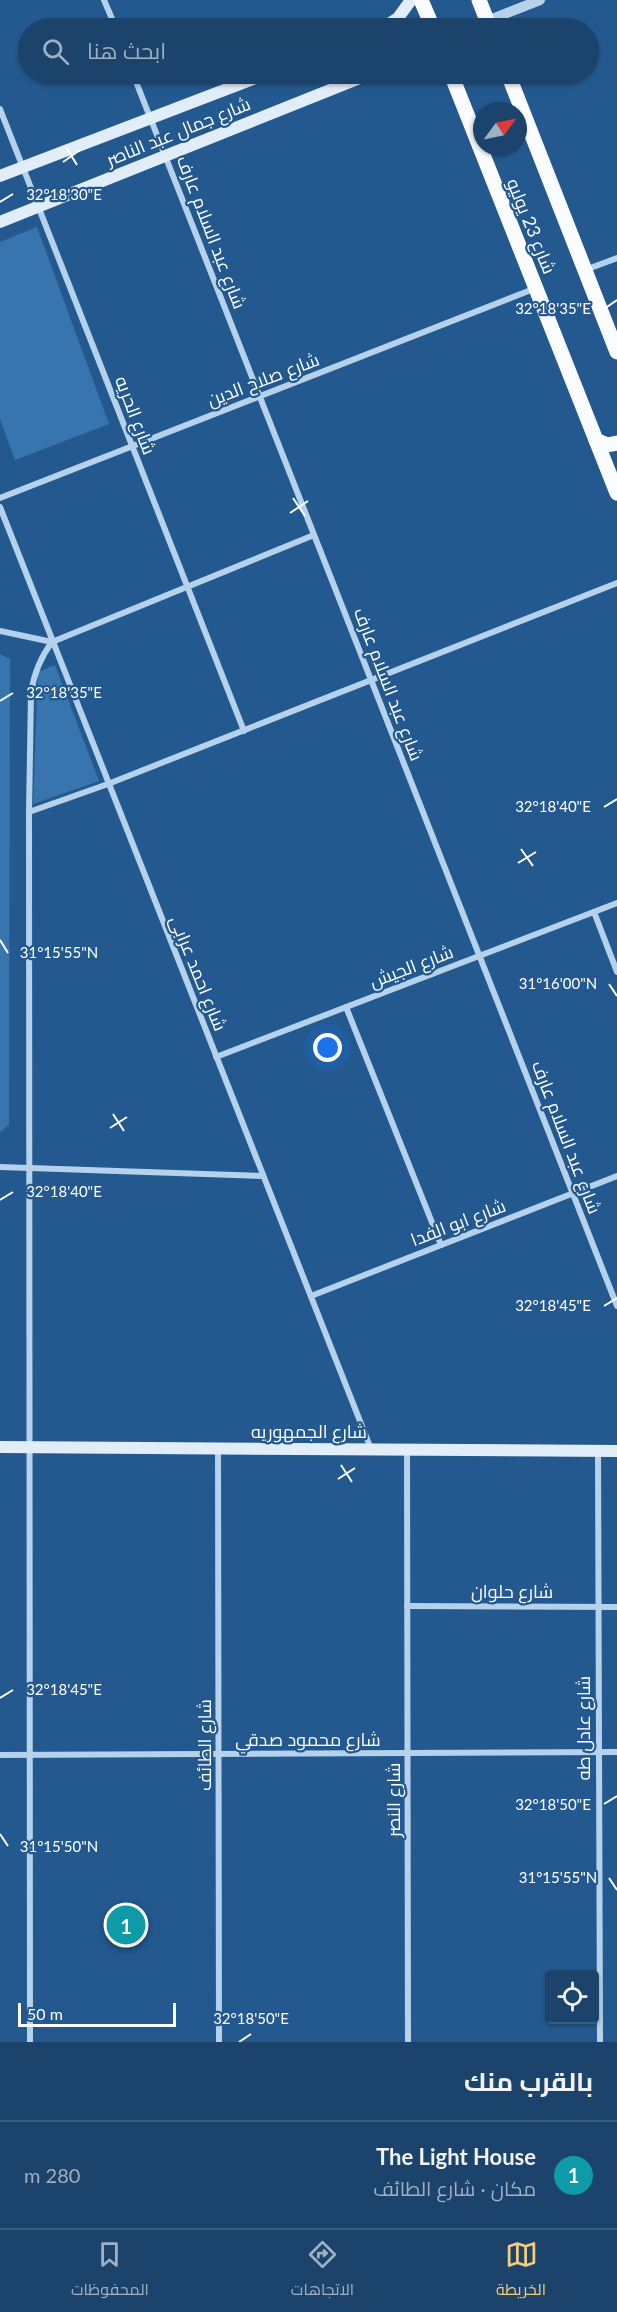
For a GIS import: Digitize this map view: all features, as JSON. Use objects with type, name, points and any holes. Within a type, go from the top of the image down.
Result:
[{"type":"main road","points":[[398,18],[411,0]]},
{"type":"main road","points":[[421,0],[429,18]]},
{"type":"main road","points":[[479,0],[486,18]]},
{"type":"main road","name":"شارع جمال عبد الناصر","points":[[0,176],[240,84]]},
{"type":"main road","name":"شارع جمال عبد الناصر","points":[[0,222],[345,84]]},
{"type":"main road","name":"شارع 23 يوليو","points":[[454,84],[617,493]]},
{"type":"main road","name":"شارع 23 يوليو","points":[[512,84],[617,352]]},
{"type":"main road","points":[[596,440],[607,445],[617,443]]},
{"type":"main road","name":"شارع الجمهوريه","points":[[0,1447],[617,1451]]},
{"type":"street","points":[[104,0],[112,18]]},
{"type":"street","points":[[503,18],[540,0]]},
{"type":"street","name":"شارع عبد السلام عارف","points":[[137,84],[617,1306]]},
{"type":"street","name":"شارع الحريه","points":[[0,109],[244,731]]},
{"type":"street","points":[[585,270],[617,258]]},
{"type":"street","name":"شارع صلاح الدين","points":[[0,498],[536,288]]},
{"type":"street","name":"شارع احمد عرابى","points":[[0,507],[371,1449]]},
{"type":"street","points":[[30,2042],[29,812],[31,693],[34,675],[41,657],[52,642],[314,535]]},
{"type":"street","points":[[29,812],[108,784],[617,583]]},
{"type":"street","points":[[0,632],[52,642]]},
{"type":"street","name":"شارع الجيش","points":[[216,1057],[617,903]]},
{"type":"street","points":[[594,912],[617,972]]},
{"type":"street","points":[[346,1007],[441,1245]]},
{"type":"street","points":[[0,1167],[263,1176]]},
{"type":"street","name":"شارع ابو الفدا","points":[[310,1296],[617,1176]]},
{"type":"street","name":"شارع الطائف","points":[[219,1449],[219,2042]]},
{"type":"street","name":"شارع النصر","points":[[407,1450],[408,2042]]},
{"type":"street","name":"شارع عادل طه","points":[[598,1451],[597,1752],[600,2042]]},
{"type":"street","name":"شارع حلوان","points":[[407,1606],[617,1607]]},
{"type":"street","name":"شارع محمود صدقي","points":[[0,1755],[617,1752]]},
{"type":"shaded area","points":[[37,227],[109,424],[15,460],[0,419],[0,242]]},
{"type":"shaded area","points":[[0,654],[10,659],[9,1125],[0,1132]]},
{"type":"shaded area","points":[[55,665],[99,781],[33,804],[38,672]]},
{"type":"place","name":"The Light House","points":[[126,1925]]}]
